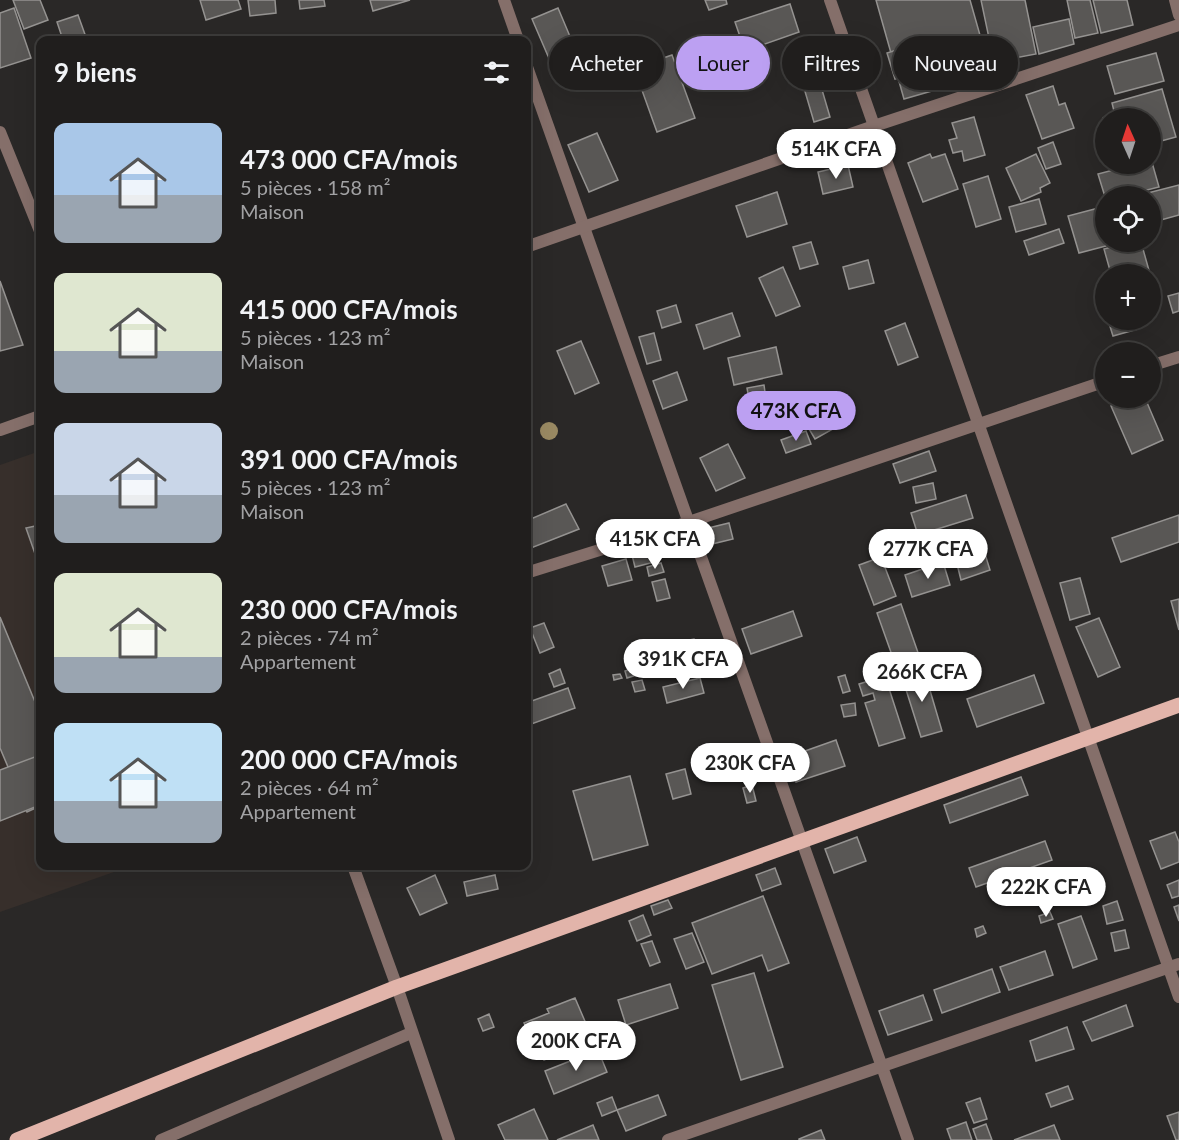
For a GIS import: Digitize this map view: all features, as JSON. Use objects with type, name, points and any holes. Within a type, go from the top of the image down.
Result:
[{"type":"main road","points":[[16,1140],[397,987],[1179,705]]},
{"type":"street","points":[[504,0],[517,36]]},
{"type":"street","points":[[830,0],[1088,738],[1174,966],[1179,997]]},
{"type":"street","points":[[1175,0],[1179,15]]},
{"type":"street","points":[[531,245],[874,126],[1179,25]]},
{"type":"street","points":[[531,78],[908,1140]]},
{"type":"street","points":[[0,132],[36,221]]},
{"type":"street","points":[[1161,363],[1179,357]]},
{"type":"street","points":[[531,571],[689,522],[1095,385]]},
{"type":"street","points":[[0,430],[36,417]]},
{"type":"street","points":[[354,870],[449,1140]]},
{"type":"street","points":[[668,1140],[1174,966]]},
{"type":"street","points":[[161,1140],[411,1033]]},
{"type":"shaded area","points":[[36,452],[36,870],[120,870],[0,912],[0,465]]},
{"type":"building","points":[[13,0],[40,0],[48,20],[24,29]]},
{"type":"building","points":[[200,0],[238,0],[241,9],[206,20]]},
{"type":"building","points":[[248,0],[275,0],[276,13],[250,16]]},
{"type":"building","points":[[299,0],[324,0],[325,6],[300,9]]},
{"type":"building","points":[[370,0],[410,0],[373,11]]},
{"type":"building","points":[[705,0],[726,0],[727,4],[709,10]]},
{"type":"building","points":[[876,0],[970,0],[980,36],[893,36],[893,60]]},
{"type":"building","points":[[981,0],[1025,0],[1036,54],[1018,57],[1018,36],[989,36]]},
{"type":"building","points":[[1067,0],[1090,0],[1098,33],[1075,38]]},
{"type":"building","points":[[1093,0],[1127,0],[1133,25],[1101,33]]},
{"type":"building","points":[[790,4],[799,32],[782,36],[770,42],[770,36],[740,36],[735,22]]},
{"type":"building","points":[[14,8],[31,58],[0,68],[0,13]]},
{"type":"building","points":[[558,8],[570,36],[549,36],[549,58],[532,19]]},
{"type":"building","points":[[78,15],[86,36],[62,36],[57,22]]},
{"type":"building","points":[[1069,19],[1074,44],[1039,54],[1033,27]]},
{"type":"building","points":[[893,51],[893,72],[887,53]]},
{"type":"building","points":[[1156,53],[1164,81],[1115,94],[1107,66]]},
{"type":"building","points":[[672,55],[676,66],[676,90],[685,90],[695,118],[657,132],[642,90],[664,90],[664,58]]},
{"type":"building","points":[[1053,86],[1059,105],[1065,103],[1074,128],[1042,139],[1026,95]]},
{"type":"building","points":[[1162,89],[1176,137],[1161,141],[1161,108],[1113,108],[1112,103]]},
{"type":"building","points":[[805,90],[822,90],[830,117],[814,122]]},
{"type":"building","points":[[901,90],[935,90],[904,99]]},
{"type":"building","points":[[974,117],[985,155],[964,161],[962,151],[953,153],[949,140],[957,138],[952,123]]},
{"type":"building","points":[[597,133],[618,180],[589,192],[568,145]]},
{"type":"building","points":[[1053,142],[1061,164],[1046,169],[1038,148]]},
{"type":"building","points":[[930,154],[932,158],[945,154],[958,189],[923,202],[908,163]]},
{"type":"building","points":[[1036,154],[1050,183],[1040,188],[1041,192],[1021,201],[1006,168]]},
{"type":"building","points":[[848,165],[853,187],[823,194],[818,172]]},
{"type":"building","points":[[1098,174],[1155,174],[1159,186],[1102,186]]},
{"type":"building","points":[[988,176],[1001,219],[976,227],[963,184]]},
{"type":"building","points":[[1179,185],[1179,215],[1161,220],[1161,190]]},
{"type":"building","points":[[777,192],[787,224],[747,237],[736,206]]},
{"type":"building","points":[[1039,199],[1046,224],[1016,232],[1009,207]]},
{"type":"building","points":[[1095,209],[1095,249],[1079,253],[1068,216]]},
{"type":"building","points":[[1059,229],[1064,243],[1029,255],[1024,241]]},
{"type":"building","points":[[811,242],[818,264],[800,269],[793,247]]},
{"type":"building","points":[[1105,252],[1144,252],[1147,264],[1108,264]]},
{"type":"building","points":[[868,260],[874,283],[849,289],[843,267]]},
{"type":"building","points":[[783,267],[800,306],[776,316],[759,278]]},
{"type":"building","points":[[0,281],[23,345],[0,351]]},
{"type":"building","points":[[1179,293],[1179,311],[1173,313],[1168,296]]},
{"type":"building","points":[[676,305],[681,322],[662,328],[657,311]]},
{"type":"building","points":[[732,313],[740,336],[704,349],[696,325]]},
{"type":"building","points":[[905,323],[918,357],[898,365],[885,331]]},
{"type":"building","points":[[1111,330],[1134,330],[1113,336]]},
{"type":"building","points":[[654,333],[661,360],[647,364],[639,337]]},
{"type":"building","points":[[581,341],[599,383],[575,394],[557,351]]},
{"type":"building","points":[[776,347],[782,374],[734,385],[728,358]]},
{"type":"building","points":[[677,372],[687,400],[663,409],[653,381]]},
{"type":"building","points":[[764,385],[767,407],[751,410],[747,388]]},
{"type":"building","points":[[828,402],[840,425],[815,439],[802,417]]},
{"type":"building","points":[[1112,408],[1149,408],[1163,440],[1132,454]]},
{"type":"building","points":[[806,431],[811,444],[786,453],[781,440]]},
{"type":"building","points":[[728,444],[745,478],[716,491],[700,458]]},
{"type":"building","points":[[929,451],[936,471],[900,483],[893,464]]},
{"type":"building","points":[[933,483],[936,499],[916,503],[913,487]]},
{"type":"building","points":[[966,495],[973,518],[918,535],[911,513]]},
{"type":"building","points":[[566,504],[579,529],[531,548],[531,519]]},
{"type":"building","points":[[1179,515],[1179,542],[1121,562],[1112,538]]},
{"type":"building","points":[[729,523],[733,539],[712,544],[708,528]]},
{"type":"building","points":[[36,526],[36,557],[26,528]]},
{"type":"building","points":[[655,549],[658,561],[635,567],[632,555]]},
{"type":"building","points":[[985,554],[990,570],[961,580],[956,560]]},
{"type":"building","points":[[881,557],[896,596],[874,605],[859,565]]},
{"type":"building","points":[[626,559],[632,580],[608,586],[602,566]]},
{"type":"building","points":[[943,562],[950,585],[912,597],[905,575]]},
{"type":"building","points":[[661,563],[664,572],[649,576],[647,567]]},
{"type":"building","points":[[1080,578],[1090,614],[1070,620],[1060,583]]},
{"type":"building","points":[[665,579],[670,598],[657,601],[652,582]]},
{"type":"building","points":[[1179,599],[1179,630],[1171,601]]},
{"type":"building","points":[[901,604],[922,664],[898,672],[877,613]]},
{"type":"building","points":[[793,611],[802,636],[751,654],[742,629]]},
{"type":"building","points":[[0,617],[36,704],[36,808],[27,812],[0,748]]},
{"type":"building","points":[[1099,618],[1120,667],[1098,677],[1076,627]]},
{"type":"building","points":[[544,623],[554,647],[540,653],[531,628]]},
{"type":"building","points":[[694,639],[696,647],[685,650],[683,641]]},
{"type":"building","points":[[638,667],[640,674],[627,678],[625,671]]},
{"type":"building","points":[[560,669],[565,683],[554,687],[549,674]]},
{"type":"building","points":[[924,670],[942,731],[921,737],[902,677]]},
{"type":"building","points":[[620,674],[622,678],[614,680],[613,675]]},
{"type":"building","points":[[845,675],[850,691],[843,693],[838,677]]},
{"type":"building","points":[[1034,675],[1044,703],[977,727],[967,699]]},
{"type":"building","points":[[885,676],[905,738],[879,746],[865,703],[875,700],[873,693],[863,696],[859,684]]},
{"type":"building","points":[[700,678],[704,693],[667,703],[663,687]]},
{"type":"building","points":[[642,680],[645,690],[635,692],[632,682]]},
{"type":"building","points":[[568,688],[575,708],[531,724],[531,701]]},
{"type":"building","points":[[855,703],[856,715],[844,717],[841,705]]},
{"type":"building","points":[[836,740],[845,766],[796,782],[788,757]]},
{"type":"building","points":[[36,756],[36,807],[0,821],[0,770]]},
{"type":"building","points":[[717,760],[719,767],[712,769],[711,762]]},
{"type":"building","points":[[685,769],[691,794],[673,799],[666,774]]},
{"type":"building","points":[[630,776],[648,845],[593,860],[573,791]]},
{"type":"building","points":[[1021,777],[1028,795],[950,823],[944,805]]},
{"type":"building","points":[[752,785],[756,801],[747,803],[743,788]]},
{"type":"building","points":[[1175,832],[1179,842],[1179,862],[1161,869],[1150,841]]},
{"type":"building","points":[[857,837],[866,861],[834,873],[825,849]]},
{"type":"building","points":[[1045,841],[1052,860],[976,887],[969,868]]},
{"type":"building","points":[[775,868],[781,884],[762,891],[756,875]]},
{"type":"building","points":[[435,875],[447,903],[420,915],[407,888]]},
{"type":"building","points":[[495,875],[498,889],[467,896],[464,882]]},
{"type":"building","points":[[1179,880],[1179,896],[1172,898],[1167,885]]},
{"type":"building","points":[[763,896],[789,963],[768,971],[762,955],[712,974],[692,923]]},
{"type":"building","points":[[668,900],[672,908],[654,915],[651,906]]},
{"type":"building","points":[[1117,901],[1123,920],[1107,924],[1103,906]]},
{"type":"building","points":[[1179,905],[1179,921],[1174,907]]},
{"type":"building","points":[[1050,912],[1053,919],[1041,923],[1039,916]]},
{"type":"building","points":[[643,915],[651,935],[637,941],[629,921]]},
{"type":"building","points":[[1081,916],[1097,959],[1073,968],[1058,924]]},
{"type":"building","points":[[983,926],[986,933],[977,937],[975,929]]},
{"type":"building","points":[[1125,930],[1129,948],[1115,951],[1111,933]]},
{"type":"building","points":[[692,933],[704,962],[686,969],[674,939]]},
{"type":"building","points":[[652,941],[660,962],[650,966],[641,944]]},
{"type":"building","points":[[1045,951],[1053,975],[1009,990],[1000,967]]},
{"type":"building","points":[[992,969],[1000,992],[942,1013],[934,990]]},
{"type":"building","points":[[754,973],[783,1067],[741,1080],[712,985]]},
{"type":"building","points":[[670,984],[678,1008],[626,1025],[618,1000]]},
{"type":"building","points":[[923,995],[932,1020],[888,1035],[879,1011]]},
{"type":"building","points":[[575,998],[593,1040],[544,1060],[542,1055],[539,1056],[532,1040],[542,1036],[540,1030],[529,1034],[524,1023],[549,1013],[547,1009]]},
{"type":"building","points":[[1126,1005],[1133,1026],[1092,1041],[1083,1022]]},
{"type":"building","points":[[489,1014],[494,1027],[483,1031],[478,1019]]},
{"type":"building","points":[[1067,1027],[1074,1049],[1036,1061],[1030,1041]]},
{"type":"building","points":[[598,1050],[607,1072],[554,1094],[545,1071]]},
{"type":"building","points":[[1068,1086],[1073,1099],[1051,1107],[1046,1094]]},
{"type":"building","points":[[658,1095],[666,1115],[626,1131],[617,1110]]},
{"type":"building","points":[[612,1097],[617,1110],[602,1116],[597,1103]]},
{"type":"building","points":[[980,1098],[987,1119],[974,1123],[966,1103]]},
{"type":"building","points":[[534,1109],[548,1140],[505,1140],[498,1125]]},
{"type":"building","points":[[1179,1112],[1179,1140],[1176,1140],[1167,1116]]},
{"type":"building","points":[[966,1122],[972,1140],[951,1140],[947,1129]]},
{"type":"building","points":[[986,1124],[992,1140],[977,1140],[973,1129]]},
{"type":"building","points":[[593,1125],[599,1140],[557,1140]]},
{"type":"building","points":[[1054,1125],[1060,1140],[1014,1140]]},
{"type":"building","points":[[821,1130],[825,1140],[799,1140],[799,1139]]}]
